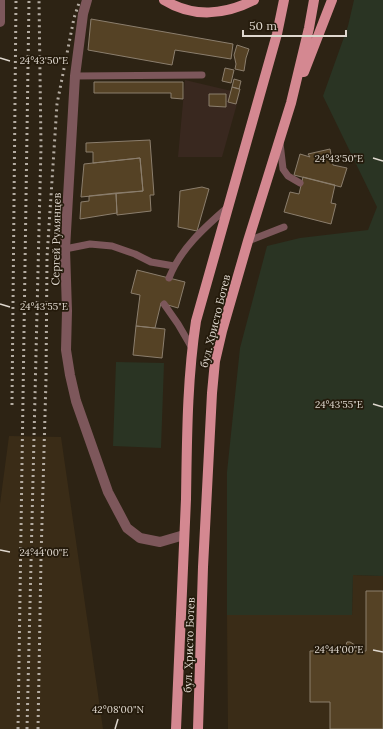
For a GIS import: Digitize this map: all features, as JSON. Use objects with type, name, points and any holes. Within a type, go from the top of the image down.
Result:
[{"type":"main road","points":[[164,0],[172,5],[185,9],[213,13],[229,11],[254,0]]},
{"type":"main road","name":"бул. Христо Ботев","points":[[176,729],[188,389],[196,321],[277,34],[284,0]]},
{"type":"main road","name":"бул. Христо Ботев","points":[[198,729],[204,559],[212,393],[215,361],[222,331],[248,241],[291,104],[314,0]]},
{"type":"main road","points":[[291,104],[332,0]]},
{"type":"street","points":[[0,0],[0,22]]},
{"type":"street","name":"Сергей Румянцев","points":[[87,0],[83,14],[75,76],[65,249],[67,311],[66,350],[70,375],[76,401],[108,492],[127,528],[140,538],[160,542],[184,535]]},
{"type":"lane","points":[[75,76],[202,75]]},
{"type":"lane","points":[[280,140],[283,169],[288,176],[300,183]]},
{"type":"lane","points":[[169,278],[174,266],[203,228],[228,206]]},
{"type":"lane","points":[[248,241],[284,228]]},
{"type":"lane","points":[[65,249],[90,244],[112,246],[135,254],[151,262],[174,266]]},
{"type":"lane","points":[[164,304],[192,348]]},
{"type":"shaded area","points":[[185,80],[240,93],[222,157],[178,157]]},
{"type":"shaded area","points":[[9,436],[61,437],[103,729],[0,729],[0,504]]},
{"type":"shaded area","points":[[353,575],[383,576],[383,729],[228,729],[227,615],[352,615]]},
{"type":"green space","points":[[354,0],[383,0],[383,576],[353,575],[352,615],[227,615],[227,472],[240,348],[267,246],[300,238],[368,230],[377,207],[323,96],[348,26]]},
{"type":"green space","points":[[116,362],[164,363],[161,448],[113,446]]},
{"type":"building","points":[[91,19],[233,44],[231,59],[175,50],[172,65],[88,50]]},
{"type":"building","points":[[237,45],[249,49],[244,71],[235,69],[236,64],[234,55]]},
{"type":"building","points":[[225,68],[234,70],[231,83],[222,81]]},
{"type":"building","points":[[234,79],[241,81],[239,89],[232,87]]},
{"type":"building","points":[[94,82],[183,82],[183,99],[171,98],[171,93],[94,93]]},
{"type":"building","points":[[232,87],[240,89],[236,104],[228,102]]},
{"type":"building","points":[[209,94],[226,94],[226,107],[209,106]]},
{"type":"building","points":[[150,140],[154,195],[150,195],[151,211],[117,215],[116,193],[143,191],[140,158],[93,163],[93,152],[86,152],[86,143]]},
{"type":"building","points":[[330,149],[333,165],[347,168],[341,187],[294,175],[300,154],[310,157],[308,154]]},
{"type":"building","points":[[140,158],[143,191],[81,197],[84,164]]},
{"type":"building","points":[[303,177],[335,185],[331,203],[336,204],[331,224],[284,212],[290,192],[299,194]]},
{"type":"building","points":[[202,187],[209,189],[197,231],[178,227],[180,191]]},
{"type":"building","points":[[116,193],[117,213],[80,219],[81,202],[89,201],[89,196]]},
{"type":"building","points":[[137,270],[185,282],[178,308],[161,303],[155,328],[136,326],[140,295],[131,293]]},
{"type":"building","points":[[136,326],[165,329],[162,358],[133,355]]},
{"type":"building","points":[[366,591],[383,591],[383,729],[330,729],[330,702],[310,702],[310,651],[345,651],[347,642],[350,642],[355,645],[355,651],[366,651]]},
{"type":"railway","points":[[12,405],[16,0]]},
{"type":"railway","points":[[18,729],[29,0]]},
{"type":"railway","points":[[27,729],[41,146],[39,0]]},
{"type":"railway","points":[[38,729],[46,379],[47,257],[57,104],[74,18],[80,0]]}]
